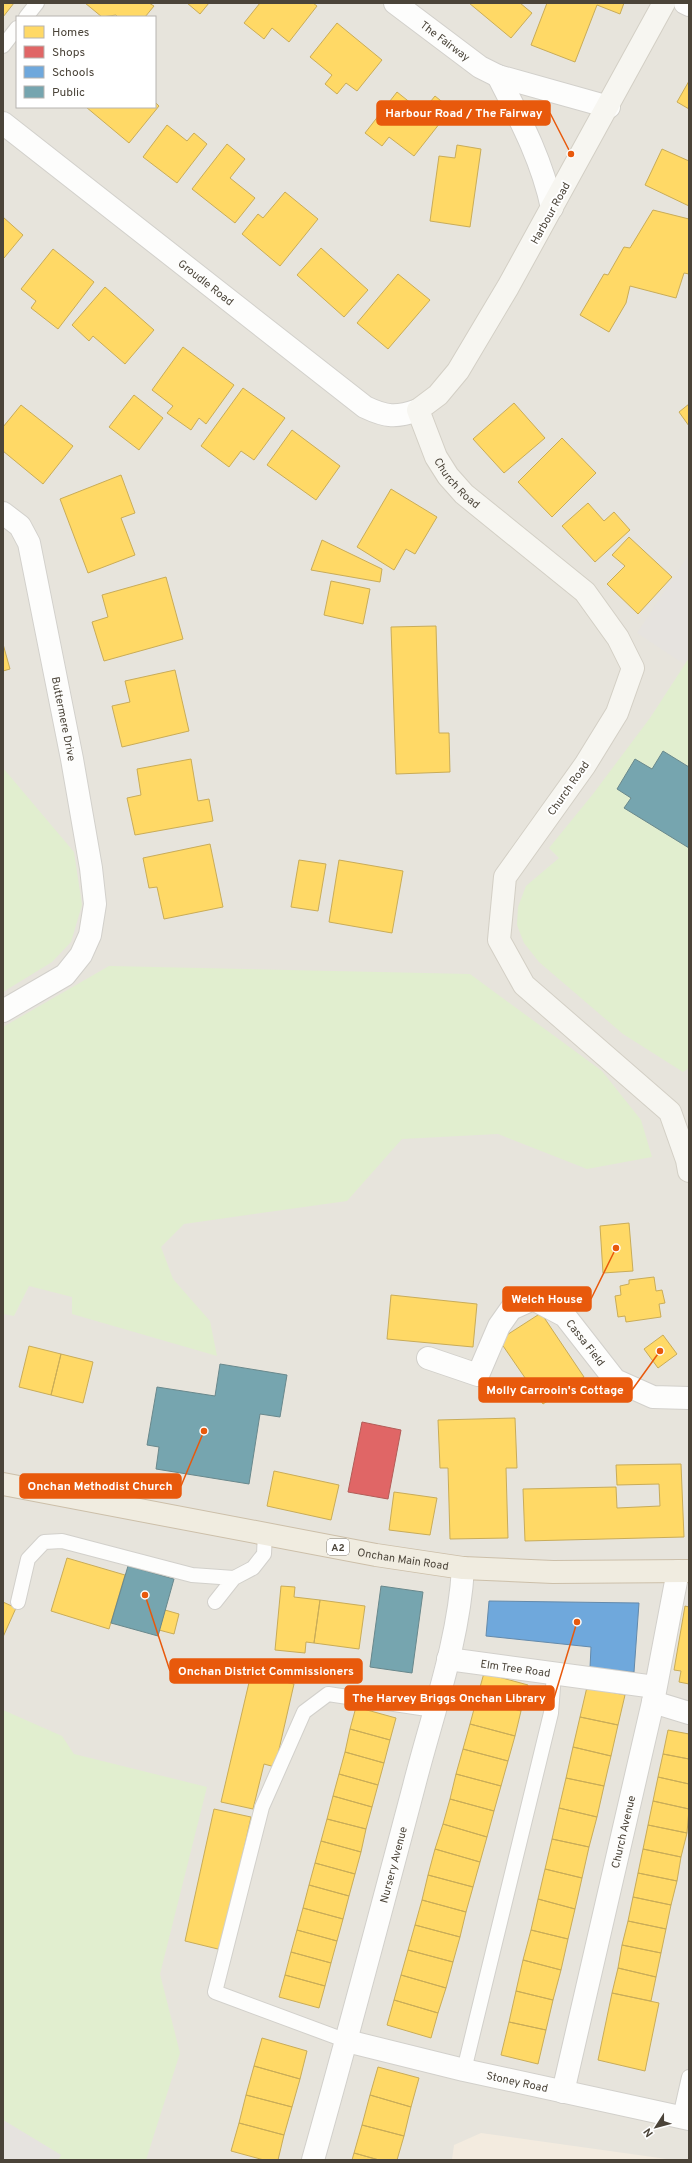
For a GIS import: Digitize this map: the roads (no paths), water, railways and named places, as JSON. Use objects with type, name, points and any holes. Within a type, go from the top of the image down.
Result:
[{"type":"highway","name":"Onchan Main Road","points":[[3,1484],[376,1555],[463,1568],[553,1572],[684,1571]]},
{"type":"main road","name":"Harbour Road","points":[[418,410],[438,395],[458,371],[508,287],[609,107],[664,3]]},
{"type":"main road","name":"Church Road","points":[[418,410],[436,457],[448,476],[464,494],[585,592],[618,638],[633,668],[612,723],[585,765],[505,876],[499,940],[524,985],[670,1112],[687,1160],[689,1171]]},
{"type":"street","name":"The Fairway","points":[[395,3],[480,67],[498,76],[609,107]]},
{"type":"street","points":[[685,3],[689,5]]},
{"type":"street","points":[[498,76],[534,145],[546,180],[552,208]]},
{"type":"street","name":"Groudle Road","points":[[3,123],[365,407],[383,415],[402,416],[418,410]]},
{"type":"street","name":"Buttermere Drive","points":[[3,513],[20,526],[30,543],[91,868],[95,904],[90,935],[82,955],[65,975],[3,1011]]},
{"type":"street","name":"Cassa Field","points":[[428,1358],[478,1375],[498,1326],[511,1309],[533,1299],[565,1316],[615,1380],[653,1397],[689,1398]]},
{"type":"street","name":"Nursery Avenue","points":[[313,2160],[347,2041],[448,1659],[462,1591],[463,1568]]},
{"type":"street","name":"Church Avenue","points":[[563,2092],[684,1571]]},
{"type":"street","name":"Elm Tree Road","points":[[448,1659],[554,1674],[654,1695],[689,1713]]},
{"type":"street","name":"Stoney Road","points":[[347,2041],[464,2070],[685,2118]]},
{"type":"lane","points":[[27,16],[37,3]]},
{"type":"lane","points":[[3,46],[16,29]]},
{"type":"lane","points":[[215,1602],[234,1578],[253,1568],[264,1554],[265,1533]]},
{"type":"lane","points":[[18,1602],[28,1559],[44,1542],[62,1541],[192,1575],[234,1578]]},
{"type":"lane","points":[[464,2070],[551,1714],[554,1674]]},
{"type":"lane","points":[[347,2041],[215,1992],[262,1807],[304,1712],[328,1694],[434,1710]]},
{"type":"lane","points":[[685,2118],[689,2077]]},
{"type":"place","name":"Harbour Road / The Fairway","points":[[571,154]]},
{"type":"place","name":"Welch House","points":[[616,1248]]},
{"type":"place","name":"Molly Carrooin's Cottage","points":[[660,1351]]},
{"type":"place","name":"Onchan Methodist Church","points":[[204,1431]]},
{"type":"place","name":"Onchan District Commissioners","points":[[145,1595]]},
{"type":"place","name":"The Harvey Briggs Onchan Library","points":[[577,1622]]}]
